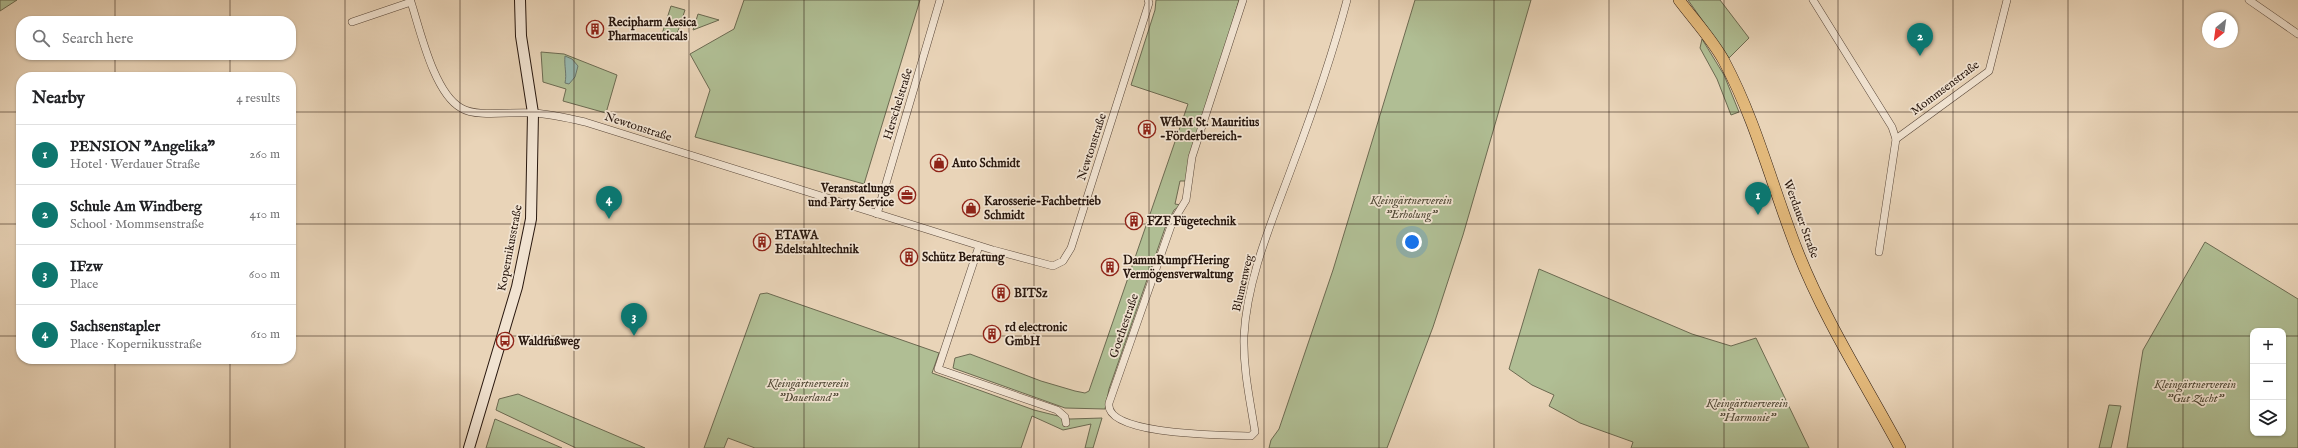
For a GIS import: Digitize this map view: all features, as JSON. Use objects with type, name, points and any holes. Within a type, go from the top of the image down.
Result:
[{"type":"main road","name":"Werdauer Straße","points":[[1679,0],[1723,60],[1760,143],[1797,250],[1828,316],[1900,448]]},
{"type":"street","name":"Kopernikusstraße","points":[[469,448],[517,287],[531,219],[533,113],[521,36],[520,0]]},
{"type":"street","name":"Herschelstraße","points":[[877,214],[940,0]]},
{"type":"street","name":"Newtonstraße","points":[[352,22],[411,2],[434,70],[453,103],[462,109],[472,112],[533,113],[585,122],[979,246],[1053,266],[1063,261],[1071,248],[1149,3],[1148,0]]},
{"type":"street","name":"Goethestraße","points":[[1109,411],[1112,392],[1166,241],[1177,214],[1186,200],[1192,157],[1243,0]]},
{"type":"street","name":"Blumenweg","points":[[1109,411],[1112,415],[1129,424],[1149,428],[1211,435],[1251,436],[1255,432],[1245,375],[1244,336],[1248,306],[1259,258],[1304,137],[1347,0]]},
{"type":"street","points":[[1813,0],[1892,127],[1896,139],[1879,252]]},
{"type":"street","name":"Mommsenstraße","points":[[1896,139],[1989,71],[2007,0]]},
{"type":"street","points":[[2249,0],[2298,34]]},
{"type":"street","points":[[979,246],[938,369],[1057,410],[1065,417],[1066,423]]},
{"type":"green space","points":[[0,0],[17,0],[0,11]]},
{"type":"green space","points":[[744,0],[920,0],[864,184],[695,137],[710,90],[690,54],[734,29]]},
{"type":"green space","points":[[1156,0],[1239,0],[1187,181],[1180,181],[1175,204],[1181,205],[1174,210],[1165,228],[1109,389],[1105,409],[1065,408],[953,368],[955,358],[970,354],[1041,381],[1075,391],[1085,393],[1089,391],[1188,104],[1131,85],[1155,10]]},
{"type":"green space","name":"Kleingärtnerverein \"Erholung\"","points":[[1415,0],[1531,0],[1463,235],[1433,327],[1387,448],[1269,448],[1271,440],[1279,429],[1333,270]]},
{"type":"green space","points":[[1688,0],[1720,0],[1749,38],[1729,58]]},
{"type":"green space","points":[[671,6],[685,10],[675,40],[661,37]]},
{"type":"green space","points":[[698,14],[719,20],[693,30]]},
{"type":"green space","points":[[1702,39],[1724,75],[1739,112],[1731,115],[1717,79],[1700,48]]},
{"type":"green space","points":[[541,52],[564,54],[617,75],[606,113],[563,101],[566,89],[543,82]]},
{"type":"green space","name":"Kleingärtnerverein \"Gut Zucht\"","points":[[2205,242],[2298,299],[2298,448],[2127,448],[2143,350]]},
{"type":"green space","name":"Kleingärtnerverein \"Harmonie\"","points":[[1539,269],[1692,334],[1731,346],[1756,338],[1809,448],[1631,448],[1633,442],[1580,423],[1549,406],[1554,395],[1532,385],[1509,369]]},
{"type":"green space","name":"Kleingärtnerverein \"Dauerland\"","points":[[767,293],[939,353],[932,373],[1034,410],[1070,419],[1102,418],[1093,448],[1085,448],[1091,424],[1063,430],[1032,416],[1021,448],[755,448],[728,438],[724,448],[704,448],[760,294]]},
{"type":"green space","points":[[518,394],[645,448],[576,448],[496,410],[499,399]]},
{"type":"green space","points":[[2109,405],[2121,406],[2111,448],[2099,448]]},
{"type":"green space","points":[[495,419],[562,448],[486,448]]},
{"type":"water","points":[[565,56],[572,59],[578,66],[575,77],[569,84],[565,83]]},
{"type":"place","name":"Recipharm Aesica Pharmaceuticals","points":[[595,29]]},
{"type":"place","name":"Schule Am Windberg","points":[[1920,56]]},
{"type":"place","name":"WfbM St. Mauritius -Förderbereich-","points":[[1147,129]]},
{"type":"place","name":"Auto Schmidt","points":[[939,163]]},
{"type":"place","name":"Veranstatlungs und Party Service","points":[[907,195]]},
{"type":"place","name":"Karosserie-Fachbetrieb Schmidt","points":[[971,208]]},
{"type":"place","name":"PENSION \"Angelika\"","points":[[1758,215]]},
{"type":"place","name":"Sachsenstapler","points":[[609,219]]},
{"type":"place","name":"FZF Fügetechnik","points":[[1134,221]]},
{"type":"place","name":"ETAWA Edelstahltechnik","points":[[762,242]]},
{"type":"place","name":"Schütz Beratung","points":[[909,257]]},
{"type":"place","name":"DammRumpfHering Vermögensverwaltung","points":[[1110,267]]},
{"type":"place","name":"BITSz","points":[[1001,293]]},
{"type":"place","name":"rd electronic GmbH","points":[[992,334]]},
{"type":"place","name":"IFzw","points":[[634,336]]},
{"type":"place","name":"Waldfußweg","points":[[505,341]]}]
